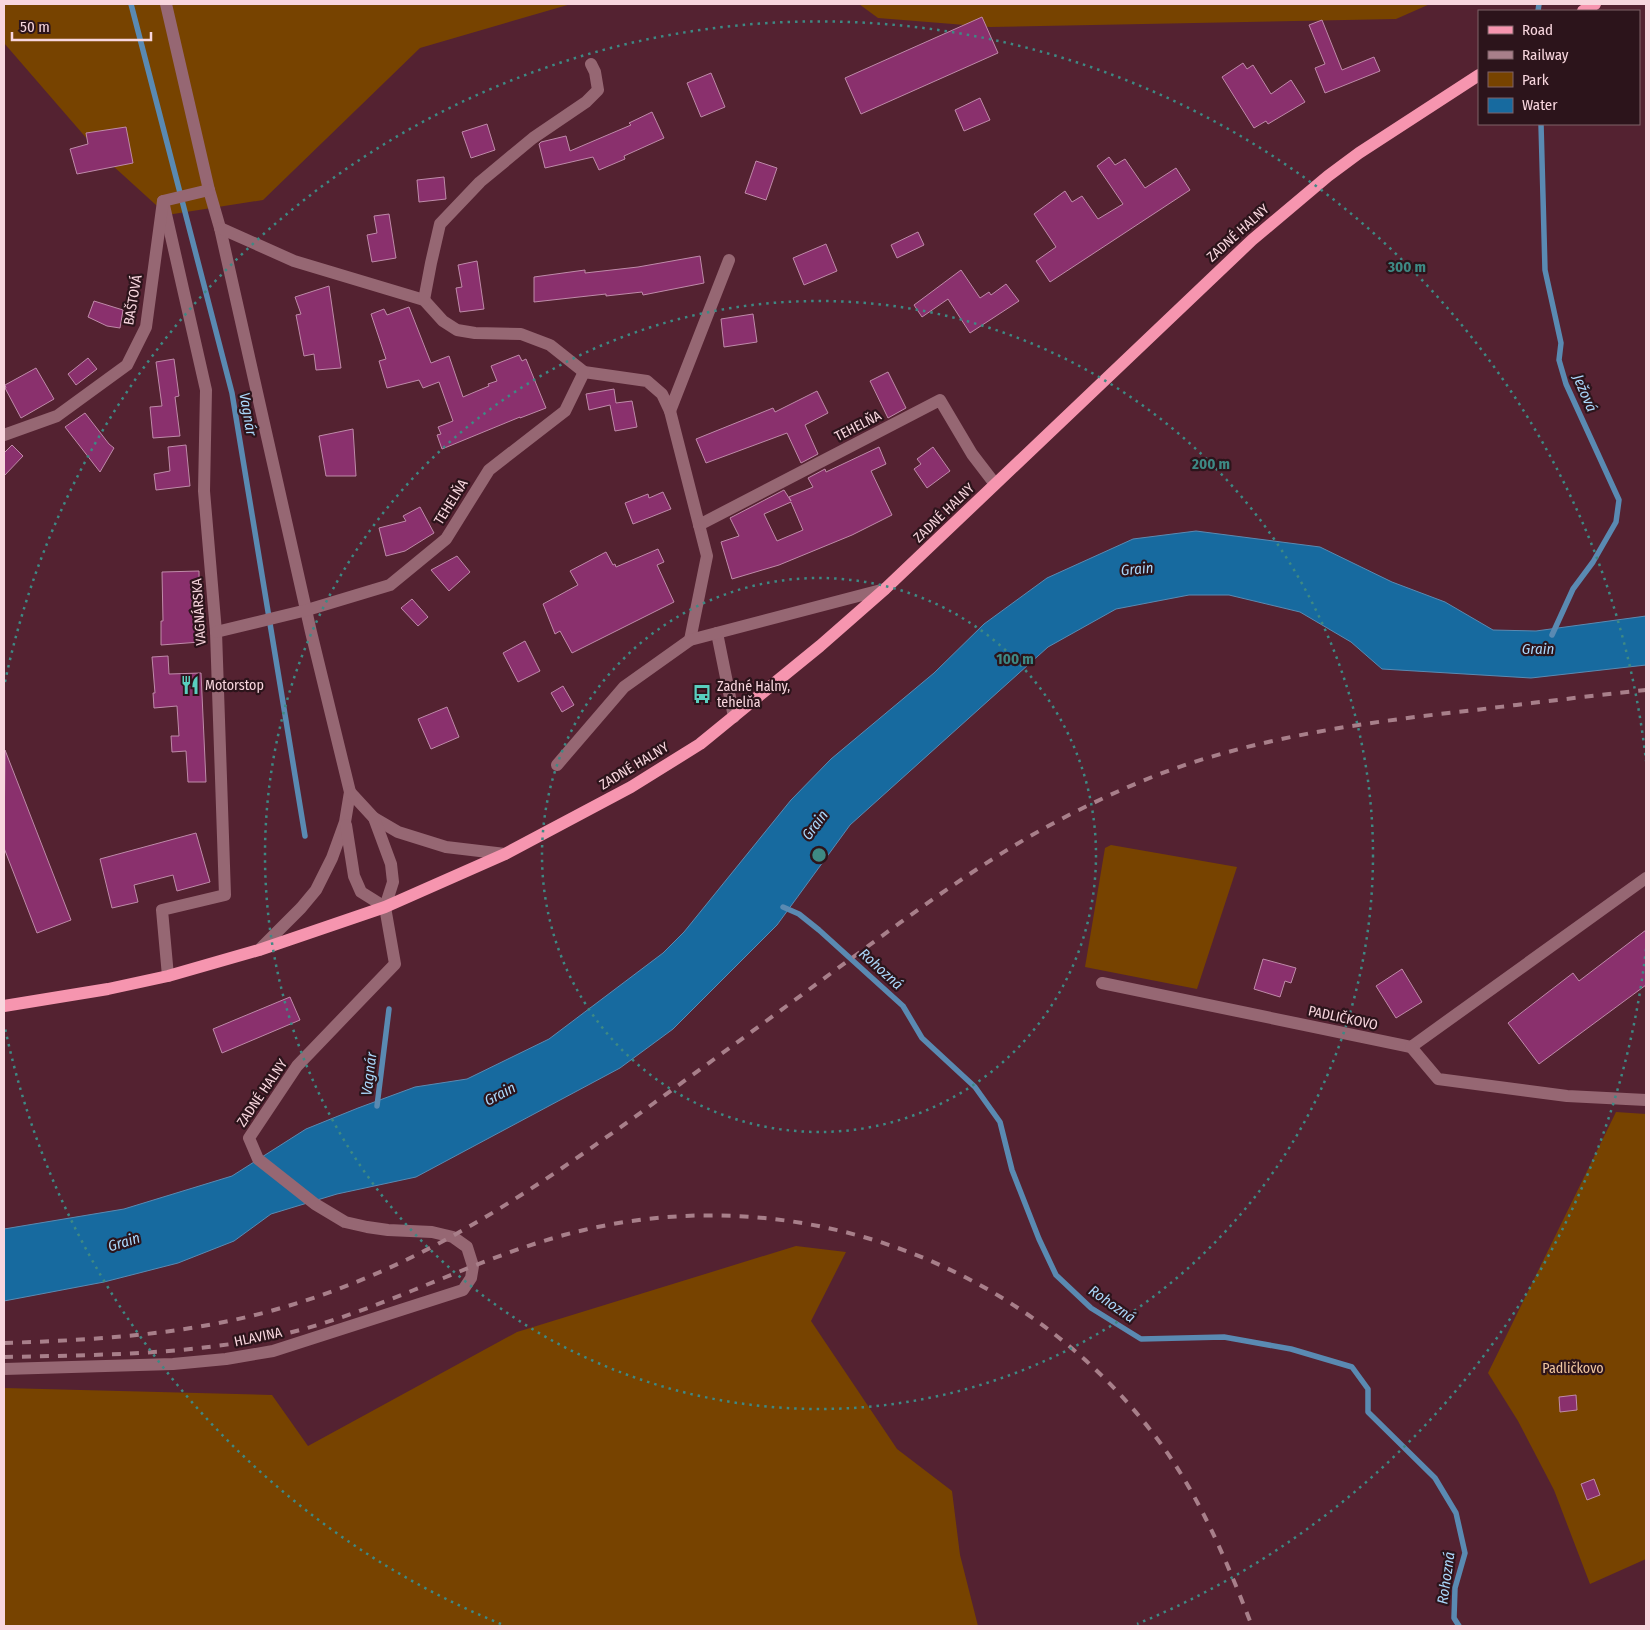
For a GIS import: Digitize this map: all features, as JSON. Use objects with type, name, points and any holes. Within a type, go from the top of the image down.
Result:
[{"type":"main road","name":"ZADNÉ HALNY","points":[[259,950],[385,907],[505,854],[631,787],[700,744],[820,646],[885,589],[1224,265],[1293,205],[1359,153],[1478,76]]},
{"type":"main road","points":[[4,1006],[108,989],[168,976],[259,950]]},
{"type":"street","points":[[166,4],[209,190],[220,228],[350,792],[345,822],[332,858],[316,890],[301,908],[259,950]]},
{"type":"street","points":[[424,300],[440,224],[480,182],[533,138],[586,102],[598,90],[595,72],[591,64]]},
{"type":"street","points":[[163,202],[209,190]]},
{"type":"street","name":"BAŠTOVÁ","points":[[4,435],[57,416],[127,365],[146,327],[163,202]]},
{"type":"street","name":"VAGNÁRSKA","points":[[163,202],[206,390],[204,491],[216,632],[226,895],[162,910],[168,976]]},
{"type":"street","points":[[220,228],[294,261],[424,300],[442,321],[457,330],[476,334],[521,334],[550,345],[584,372],[647,381],[662,394],[670,411],[707,556],[690,640]]},
{"type":"street","points":[[670,411],[729,260]]},
{"type":"street","name":"TEHELŇA","points":[[216,632],[307,610],[390,585],[446,539],[489,470],[565,411],[584,372]]},
{"type":"street","name":"TEHELŇA","points":[[699,525],[940,400],[972,454],[995,484]]},
{"type":"street","points":[[557,765],[624,687],[690,640],[885,589]]},
{"type":"street","points":[[717,633],[734,717]]},
{"type":"street","points":[[350,792],[374,818],[398,832],[446,847],[505,854]]},
{"type":"street","points":[[345,822],[354,876],[361,892],[385,907],[393,882],[391,864],[374,818]]},
{"type":"street","points":[[1646,878],[1411,1047],[1438,1079],[1567,1096],[1646,1100]]},
{"type":"street","name":"ZADNÉ HALNY","points":[[385,907],[395,964],[297,1066],[249,1138],[258,1159],[315,1204],[345,1222],[374,1228],[432,1232],[453,1237],[467,1247]]},
{"type":"street","name":"PADLIČKOVO","points":[[1102,982],[1411,1047]]},
{"type":"street","name":"HLAVINA","points":[[4,1369],[173,1364],[226,1359],[273,1351],[463,1290],[471,1278],[473,1266],[467,1247]]},
{"type":"green space","points":[[4,4],[571,4],[420,48],[263,200],[167,215],[101,155],[4,43]]},
{"type":"green space","points":[[859,4],[1430,4],[1396,19],[990,27],[878,18]]},
{"type":"green space","points":[[1111,845],[1237,867],[1197,989],[1085,967],[1105,848]]},
{"type":"green space","name":"Padličkovo","points":[[1616,1112],[1646,1114],[1646,1559],[1590,1584],[1554,1490],[1518,1421],[1488,1373]]},
{"type":"green space","points":[[796,1246],[846,1252],[811,1321],[897,1449],[952,1491],[960,1555],[978,1626],[4,1626],[4,1388],[272,1395],[308,1446],[517,1332]]},
{"type":"water","name":"Grain","points":[[1196,531],[1320,547],[1392,582],[1445,602],[1493,630],[1536,631],[1646,616],[1646,665],[1531,678],[1382,669],[1351,642],[1300,612],[1229,595],[1189,595],[1116,609],[1048,647],[850,825],[777,925],[673,1029],[620,1068],[416,1177],[337,1194],[271,1214],[234,1241],[178,1263],[104,1282],[4,1301],[4,1229],[124,1209],[232,1176],[306,1129],[415,1087],[467,1079],[549,1039],[663,953],[684,932],[791,800],[831,759],[934,673],[984,624],[1047,578],[1133,539]]},
{"type":"building","points":[[982,17],[998,53],[861,114],[845,78]]},
{"type":"building","points":[[1322,20],[1342,70],[1374,57],[1380,71],[1325,93],[1315,68],[1325,64],[1309,25]]},
{"type":"building","points":[[1243,63],[1247,69],[1253,65],[1271,94],[1291,80],[1305,102],[1268,124],[1266,121],[1254,128],[1222,77]]},
{"type":"building","points":[[711,73],[725,107],[701,117],[687,83]]},
{"type":"building","points":[[980,98],[990,120],[964,131],[955,110]]},
{"type":"building","points":[[652,112],[664,138],[624,156],[625,159],[599,170],[593,157],[545,168],[539,144],[541,142],[566,136],[570,151],[631,125],[629,123]]},
{"type":"building","points":[[487,124],[495,150],[471,158],[462,132]]},
{"type":"building","points":[[126,127],[133,163],[77,174],[70,149],[88,144],[86,133]]},
{"type":"building","points":[[1109,157],[1115,165],[1125,159],[1145,188],[1176,168],[1190,190],[1050,282],[1036,261],[1056,247],[1034,214],[1065,191],[1072,202],[1082,196],[1098,219],[1123,204],[1097,166]]},
{"type":"building","points":[[756,161],[777,168],[766,200],[745,193]]},
{"type":"building","points":[[444,177],[446,199],[419,202],[417,180]]},
{"type":"building","points":[[389,214],[396,258],[372,262],[367,235],[377,233],[374,216]]},
{"type":"building","points":[[918,232],[924,245],[897,258],[891,245]]},
{"type":"building","points":[[826,244],[837,271],[804,285],[793,258]]},
{"type":"building","points":[[700,256],[704,283],[643,295],[642,292],[606,296],[606,294],[534,302],[534,277],[585,270],[585,273],[638,267]]},
{"type":"building","points":[[477,261],[484,309],[460,312],[456,288],[462,287],[458,265]]},
{"type":"building","points":[[961,270],[980,298],[989,292],[991,295],[1006,284],[1019,301],[970,333],[948,299],[922,317],[914,305]]},
{"type":"building","points":[[329,286],[341,368],[316,370],[314,354],[304,356],[296,315],[301,314],[295,297]]},
{"type":"building","points":[[94,301],[123,310],[120,328],[107,326],[88,317]]},
{"type":"building","points":[[409,307],[431,363],[449,356],[463,397],[497,381],[491,366],[519,355],[522,361],[526,359],[546,408],[442,449],[437,435],[441,434],[438,427],[453,421],[439,382],[423,388],[419,380],[387,388],[379,361],[386,359],[371,314],[384,309],[387,315]]},
{"type":"building","points":[[753,314],[757,342],[724,347],[721,319]]},
{"type":"building","points":[[88,358],[97,369],[76,385],[68,374]]},
{"type":"building","points":[[174,359],[179,396],[175,397],[180,436],[153,438],[150,407],[162,406],[156,362]]},
{"type":"building","points":[[36,368],[54,399],[21,418],[5,385]]},
{"type":"building","points":[[888,372],[906,408],[888,418],[870,381]]},
{"type":"building","points":[[614,389],[616,403],[632,401],[637,427],[615,431],[610,405],[589,410],[586,394]]},
{"type":"building","points":[[817,391],[828,413],[805,425],[818,454],[801,463],[787,433],[706,463],[696,439],[773,408],[775,412]]},
{"type":"building","points":[[85,413],[114,448],[100,472],[65,427]]},
{"type":"building","points":[[353,429],[356,476],[326,476],[319,436]]},
{"type":"building","points":[[12,445],[23,456],[4,476],[4,453]]},
{"type":"building","points":[[186,445],[190,486],[156,490],[154,474],[170,471],[168,447]]},
{"type":"building","points":[[879,447],[886,464],[871,471],[892,515],[852,535],[779,565],[732,579],[721,542],[739,536],[730,518],[784,490],[791,501],[789,497],[813,487],[808,478],[825,469],[826,472]],"holes":[[[791,502],[803,530],[777,541],[764,514]]]},
{"type":"building","points":[[933,447],[950,471],[927,488],[914,469],[921,464],[917,459]]},
{"type":"building","points":[[663,492],[671,509],[633,524],[625,503],[648,494],[649,498]]},
{"type":"building","points":[[420,507],[434,533],[405,551],[386,556],[379,528],[406,521],[403,516]]},
{"type":"building","points":[[658,549],[664,562],[657,565],[674,602],[572,653],[560,631],[555,634],[543,604],[578,585],[570,571],[606,552],[616,567]]},
{"type":"building","points":[[457,556],[470,572],[449,591],[431,570]]},
{"type":"building","points":[[199,571],[200,642],[161,645],[161,621],[163,621],[162,572]]},
{"type":"building","points":[[412,599],[428,617],[418,626],[401,608]]},
{"type":"building","points":[[525,641],[540,671],[518,682],[503,653]]},
{"type":"building","points":[[168,656],[169,674],[201,673],[206,782],[188,782],[186,751],[172,752],[171,736],[179,736],[177,706],[154,708],[153,693],[155,693],[152,657]]},
{"type":"building","points":[[563,686],[574,705],[562,712],[551,693]]},
{"type":"building","points":[[447,707],[459,737],[431,749],[418,719]]},
{"type":"building","points":[[5,750],[71,920],[37,933],[4,848]]},
{"type":"building","points":[[196,833],[210,882],[177,891],[173,875],[134,885],[138,902],[112,908],[100,859]]},
{"type":"building","points":[[1646,930],[1646,985],[1539,1064],[1508,1023],[1573,973],[1579,981]]},
{"type":"building","points":[[1263,959],[1296,968],[1291,983],[1285,981],[1280,997],[1254,989]]},
{"type":"building","points":[[1402,969],[1422,1002],[1396,1018],[1376,986]]},
{"type":"building","points":[[290,997],[300,1020],[222,1053],[213,1029]]},
{"type":"building","points":[[1576,1395],[1577,1410],[1560,1412],[1559,1397]]},
{"type":"building","points":[[1594,1479],[1600,1495],[1587,1500],[1581,1484]]},
{"type":"waterway","name":"Vagnár","points":[[131,4],[232,393],[305,836]]},
{"type":"waterway","name":"Ježová","points":[[1538,10],[1539,4]]},
{"type":"waterway","name":"Ježová","points":[[1541,125],[1545,270],[1561,343],[1559,360],[1566,384],[1619,500],[1616,522],[1593,562],[1573,589],[1552,635]]},
{"type":"waterway","name":"Rohozná","points":[[783,907],[799,914],[819,930],[903,1006],[922,1038],[975,1087],[1000,1122],[1012,1170],[1039,1239],[1056,1275],[1091,1308],[1141,1339],[1224,1337],[1291,1349],[1352,1367],[1368,1389],[1368,1412],[1435,1478],[1456,1513],[1465,1553],[1455,1588],[1454,1618],[1459,1626]]},
{"type":"waterway","name":"Vagnár","points":[[377,1106],[389,1009]]},
{"type":"railway","points":[[4,1343],[140,1335],[173,1331],[241,1318],[274,1310],[327,1293],[378,1273],[426,1250],[519,1196],[609,1135],[921,907],[983,865],[1048,826],[1142,781],[1207,758],[1306,734],[1407,718],[1646,690]]},
{"type":"railway","points":[[4,1357],[143,1353],[212,1347],[280,1335],[319,1325],[357,1312],[470,1267],[545,1240],[584,1230],[666,1217],[747,1217],[827,1228],[904,1250],[978,1284],[1046,1327],[1107,1381],[1161,1444],[1189,1487],[1223,1555],[1252,1626]]},
{"type":"place","name":"Motorstop","points":[[190,685]]},
{"type":"place","name":"Zadné Halny, tehelňa","points":[[702,694]]}]
